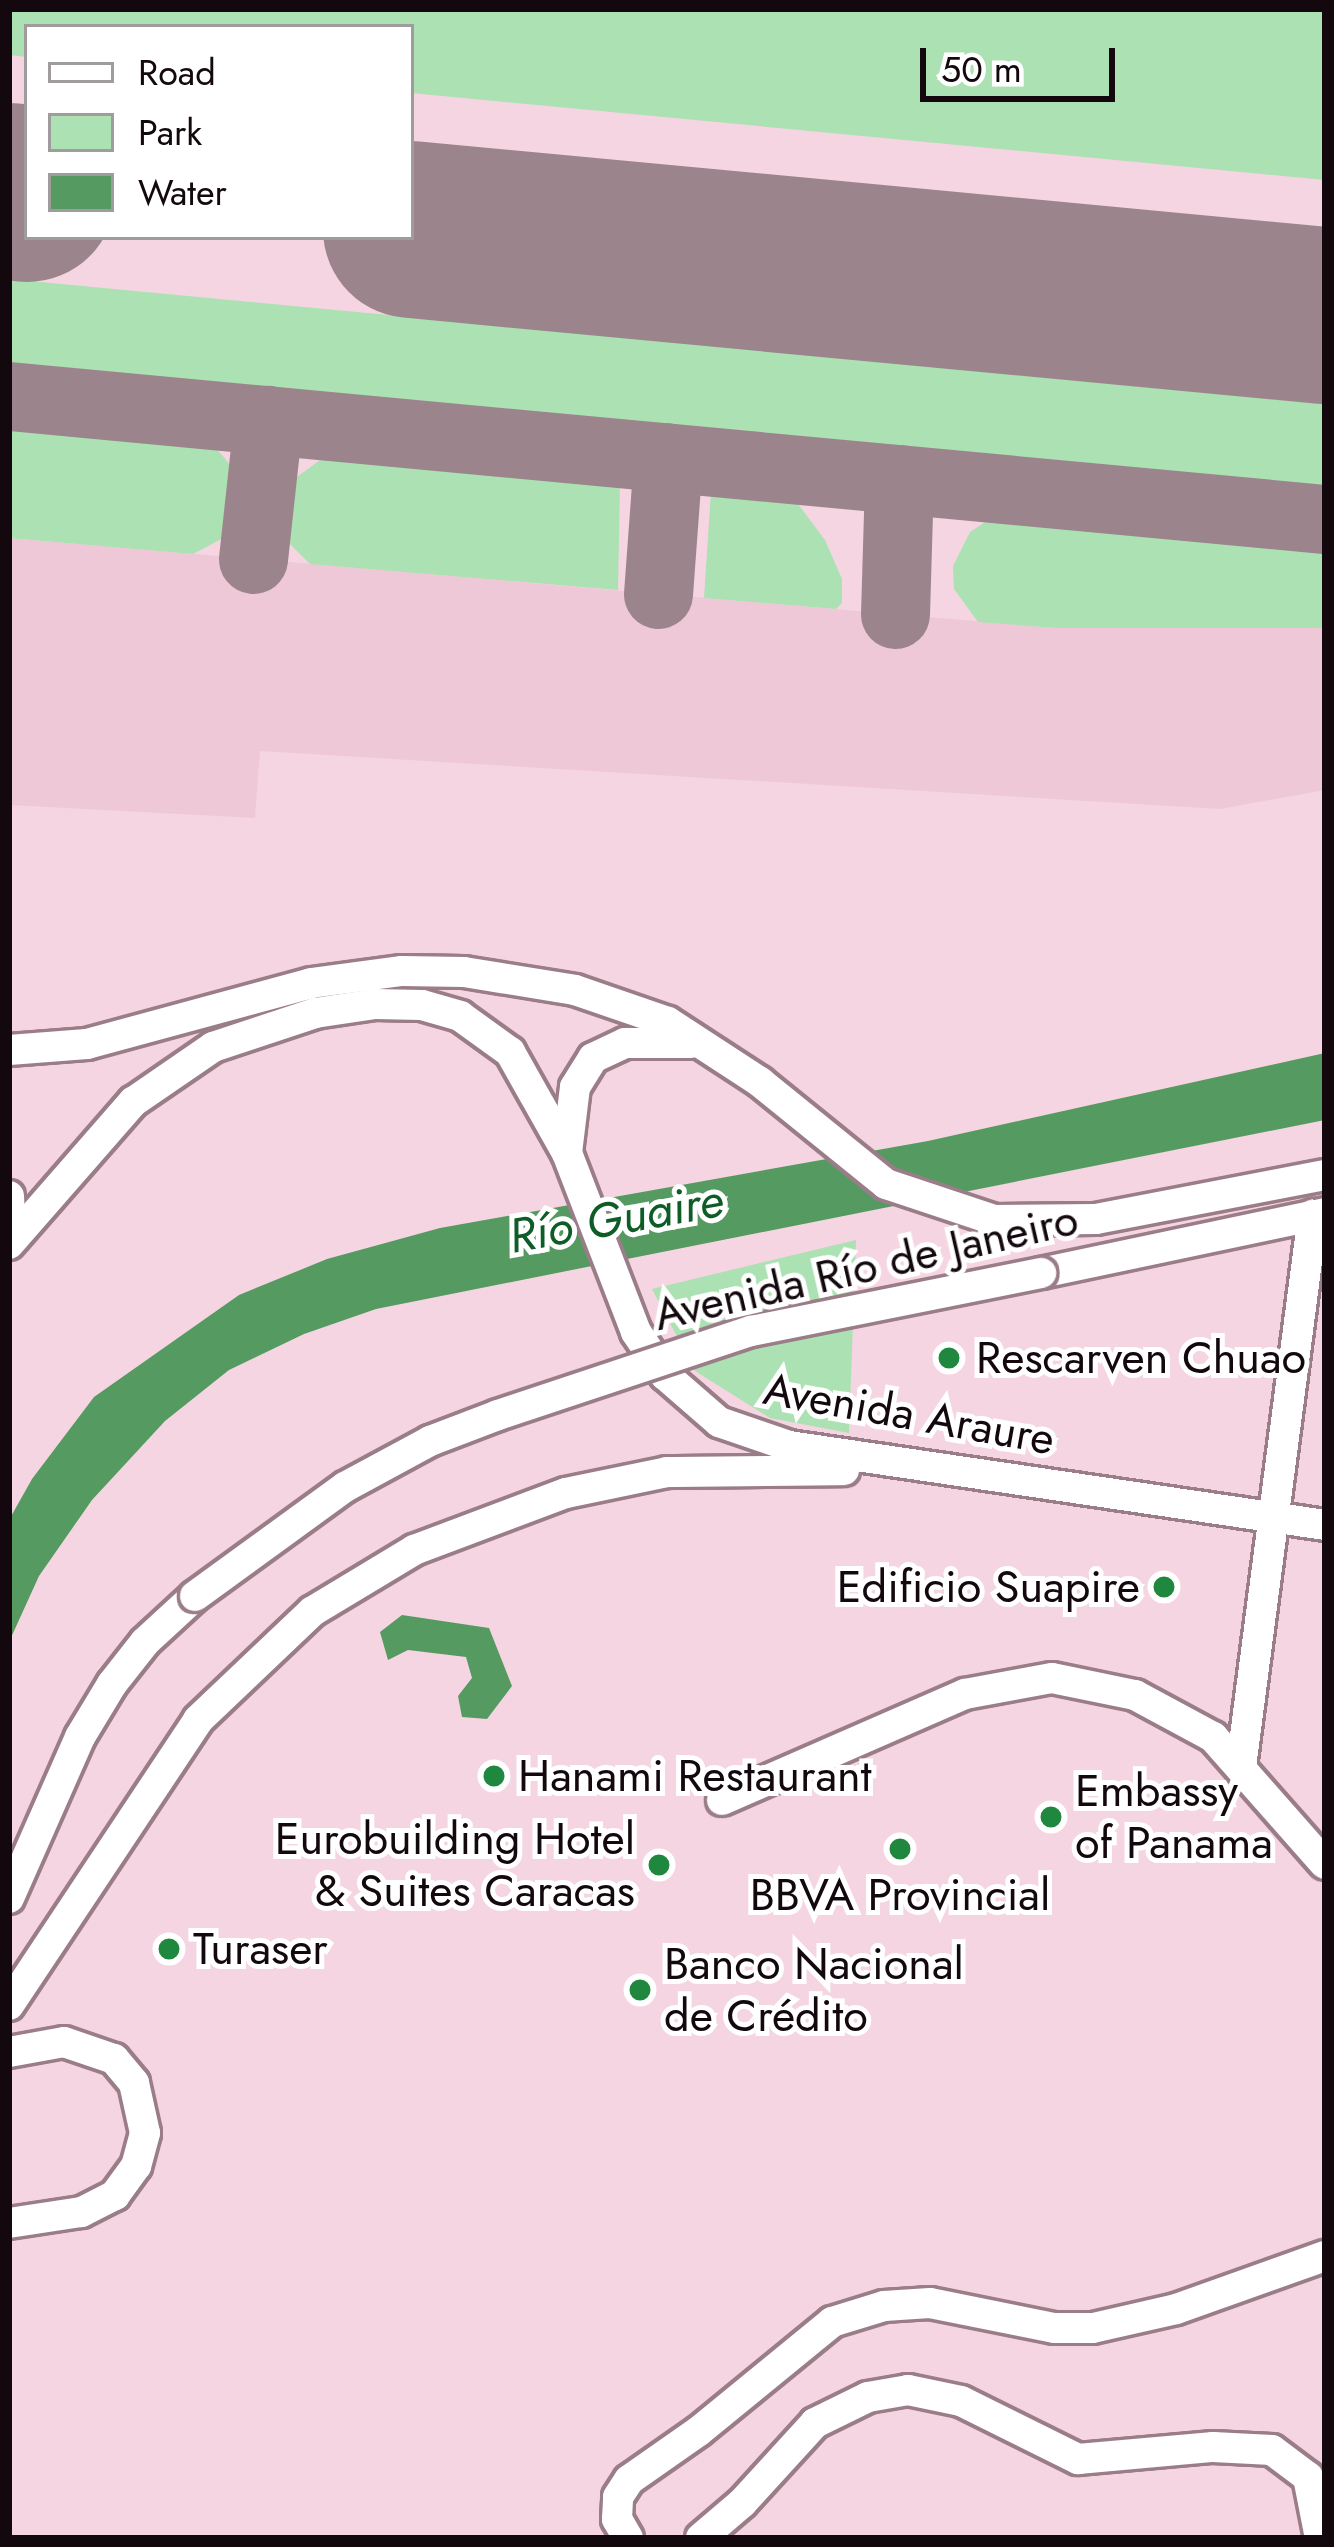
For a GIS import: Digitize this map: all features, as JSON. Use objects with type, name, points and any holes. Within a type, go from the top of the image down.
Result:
[{"type":"street","points":[[9,1050],[87,1044],[311,982],[402,971],[464,972],[575,990],[668,1022],[760,1082],[886,1184],[930,1204],[994,1220],[1096,1219],[1325,1175]]},
{"type":"street","name":"Avenida Araure","points":[[10,1242],[116,1119],[170,1074],[261,1028],[351,1006],[422,1006],[478,1026],[511,1052],[567,1153],[636,1332],[665,1375],[719,1422],[789,1446],[1325,1525]]},
{"type":"street","points":[[567,1153],[575,1087],[593,1058],[644,1040],[703,1045]]},
{"type":"street","points":[[9,1196],[10,1242]]},
{"type":"street","points":[[1241,1767],[1319,1214]]},
{"type":"street","name":"Avenida Río de Janeiro","points":[[9,1898],[80,1737],[145,1642],[195,1596],[345,1487],[430,1442],[751,1331],[1319,1214]]},
{"type":"street","points":[[9,2006],[198,1720],[299,1623],[378,1569],[490,1518],[631,1477],[706,1469],[933,1470]]},
{"type":"street","points":[[722,1800],[964,1694],[1023,1679],[1079,1681],[1136,1695],[1213,1737],[1325,1864]]},
{"type":"street","points":[[9,2052],[64,2042],[114,2060],[134,2083],[145,2133],[136,2166],[115,2195],[81,2212],[9,2222]]},
{"type":"street","points":[[628,2538],[617,2519],[618,2498],[629,2480],[832,2322],[884,2306],[930,2302],[1054,2328],[1093,2328],[1176,2309],[1325,2256]]},
{"type":"street","points":[[701,2538],[742,2503],[815,2423],[868,2397],[908,2390],[962,2402],[1078,2459],[1213,2446],[1272,2450],[1308,2477],[1317,2537]]},
{"type":"shaded area","points":[[9,538],[1056,628],[1325,628],[1325,790],[1220,809],[260,751],[255,818],[9,805]]},
{"type":"green space","points":[[9,9],[1325,9],[1325,180],[414,93],[414,24],[24,24],[24,57],[9,55]]},
{"type":"green space","points":[[9,279],[1325,404],[1325,491],[9,364]]},
{"type":"green space","points":[[9,423],[212,443],[236,472],[239,492],[227,536],[193,554],[9,538]]},
{"type":"green space","points":[[327,455],[620,482],[618,590],[310,564],[289,543],[286,509],[294,479]]},
{"type":"green space","points":[[711,491],[782,496],[798,504],[825,540],[842,579],[842,603],[836,609],[704,598]]},
{"type":"green space","points":[[993,517],[1325,546],[1325,628],[1056,628],[978,622],[954,589],[953,566],[970,532]]},
{"type":"green space","points":[[856,1240],[849,1433],[770,1418],[695,1371],[652,1289]]},
{"type":"water","name":"Río Guaire","points":[[1325,1053],[1325,1120],[376,1309],[304,1334],[229,1370],[165,1421],[92,1500],[39,1576],[9,1642],[9,1520],[32,1479],[94,1397],[239,1295],[327,1259],[440,1228],[928,1141]]},
{"type":"water","points":[[402,1615],[489,1628],[512,1686],[487,1719],[462,1717],[458,1696],[472,1678],[466,1657],[408,1650],[388,1660],[380,1632]]},
{"type":"taxiway","points":[[9,396],[1325,519]]},
{"type":"taxiway","points":[[253,559],[268,420]]},
{"type":"taxiway","points":[[658,594],[668,457]]},
{"type":"taxiway","points":[[895,614],[899,479]]},
{"type":"runway","points":[[9,191],[24,193]]},
{"type":"runway","points":[[414,229],[1325,315]]},
{"type":"place","name":"Rescarven Chuao","points":[[949,1358]]},
{"type":"place","name":"Edificio Suapire","points":[[1164,1587]]},
{"type":"place","name":"Hanami Restaurant","points":[[494,1776]]},
{"type":"place","name":"Embassy of Panama","points":[[1051,1817]]},
{"type":"place","name":"BBVA Provincial","points":[[900,1849]]},
{"type":"place","name":"Eurobuilding Hotel & Suites Caracas","points":[[659,1865]]},
{"type":"place","name":"Turaser","points":[[169,1949]]},
{"type":"place","name":"Banco Nacional de Crédito","points":[[640,1990]]}]
